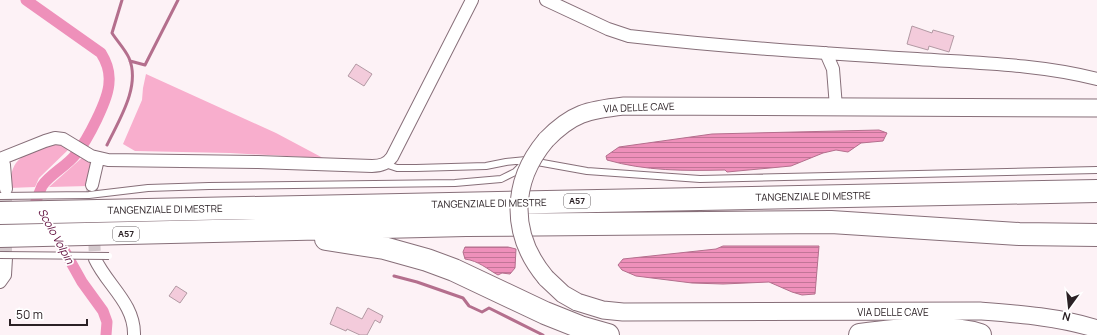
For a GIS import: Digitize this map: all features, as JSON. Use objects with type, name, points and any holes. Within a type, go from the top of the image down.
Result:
[{"type":"highway","name":"TANGENZIALE DI MESTRE","points":[[5,202],[86,197],[1097,190]]},
{"type":"highway","name":"A57","points":[[8,236],[466,226],[831,222],[1019,234],[1097,235]]},
{"type":"highway","name":"A57","points":[[169,233],[329,240],[384,248],[454,270],[545,313],[580,327],[608,335]]},
{"type":"highway","points":[[860,335],[903,330],[956,330],[980,335]]},
{"type":"main road","name":"VIA DELLE CAVE","points":[[1097,108],[624,106],[594,110],[577,116],[557,128],[539,148],[528,167],[521,187],[519,209],[521,230],[528,251],[536,265],[557,289],[570,298],[594,308],[614,311],[691,313],[980,311],[1052,319],[1097,329]]},
{"type":"street","points":[[5,202],[4,165],[1,159],[55,138],[68,142],[94,157],[108,160],[258,162],[372,166],[385,164],[392,157],[472,0]]},
{"type":"street","points":[[546,0],[608,30],[629,36],[826,53],[1033,68],[1076,74],[1097,79]]},
{"type":"street","points":[[826,53],[833,68],[836,107]]},
{"type":"street","points":[[86,197],[94,157]]},
{"type":"street","points":[[0,282],[5,275],[2,256]]},
{"type":"street","points":[[95,259],[106,278],[129,308],[134,335]]},
{"type":"lane","points":[[385,164],[397,168],[416,168],[486,166],[526,160],[587,171],[700,179],[1097,170]]},
{"type":"lane","points":[[86,197],[148,188],[455,183],[502,179],[515,172],[526,160]]},
{"type":"lane","points":[[2,256],[109,256]]},
{"type":"shaded area","points":[[146,74],[276,133],[323,158],[230,153],[135,151],[123,144],[142,100]]},
{"type":"shaded area","points":[[879,130],[887,133],[883,141],[861,143],[848,152],[836,150],[823,153],[791,166],[727,172],[725,170],[665,170],[621,164],[607,160],[606,156],[619,147],[712,134]]},
{"type":"shaded area","points":[[56,144],[70,148],[39,178],[35,187],[9,188],[13,169],[20,159],[34,150]]},
{"type":"shaded area","points":[[84,156],[92,162],[88,186],[49,187]]},
{"type":"shaded area","points":[[723,246],[819,246],[815,294],[802,295],[769,282],[723,284],[692,283],[636,276],[622,270],[618,265],[623,259],[716,249]]},
{"type":"shaded area","points":[[465,247],[508,247],[516,249],[515,268],[510,274],[502,273],[498,275],[479,263],[465,259],[463,252]]},
{"type":"building","points":[[912,26],[932,33],[933,30],[954,36],[949,52],[929,46],[928,50],[907,44]]},
{"type":"building","points":[[356,64],[372,74],[364,86],[348,76]]},
{"type":"building","points":[[176,286],[187,293],[180,303],[169,296]]},
{"type":"building","points":[[337,307],[362,319],[368,308],[383,316],[380,323],[375,320],[367,335],[360,335],[330,324]]},
{"type":"waterway","name":"Scolo Volpin","points":[[26,0],[101,53],[109,74],[108,89],[105,99],[97,120],[86,140],[72,158],[42,186],[36,201],[44,214]]},
{"type":"waterway","points":[[107,145],[127,103],[132,80],[132,69],[129,58],[112,33],[122,0]]},
{"type":"waterway","points":[[130,61],[145,65],[178,0]]},
{"type":"waterway","name":"Scolo Volpin","points":[[54,232],[82,282],[103,311],[107,322],[106,335]]},
{"type":"waterway","points":[[394,276],[417,282],[463,298],[469,306],[482,312],[489,308],[543,335]]},
{"type":"tunnel","points":[[92,185],[95,259]]},
{"type":"tunnel","points":[[6,189],[6,258]]}]
